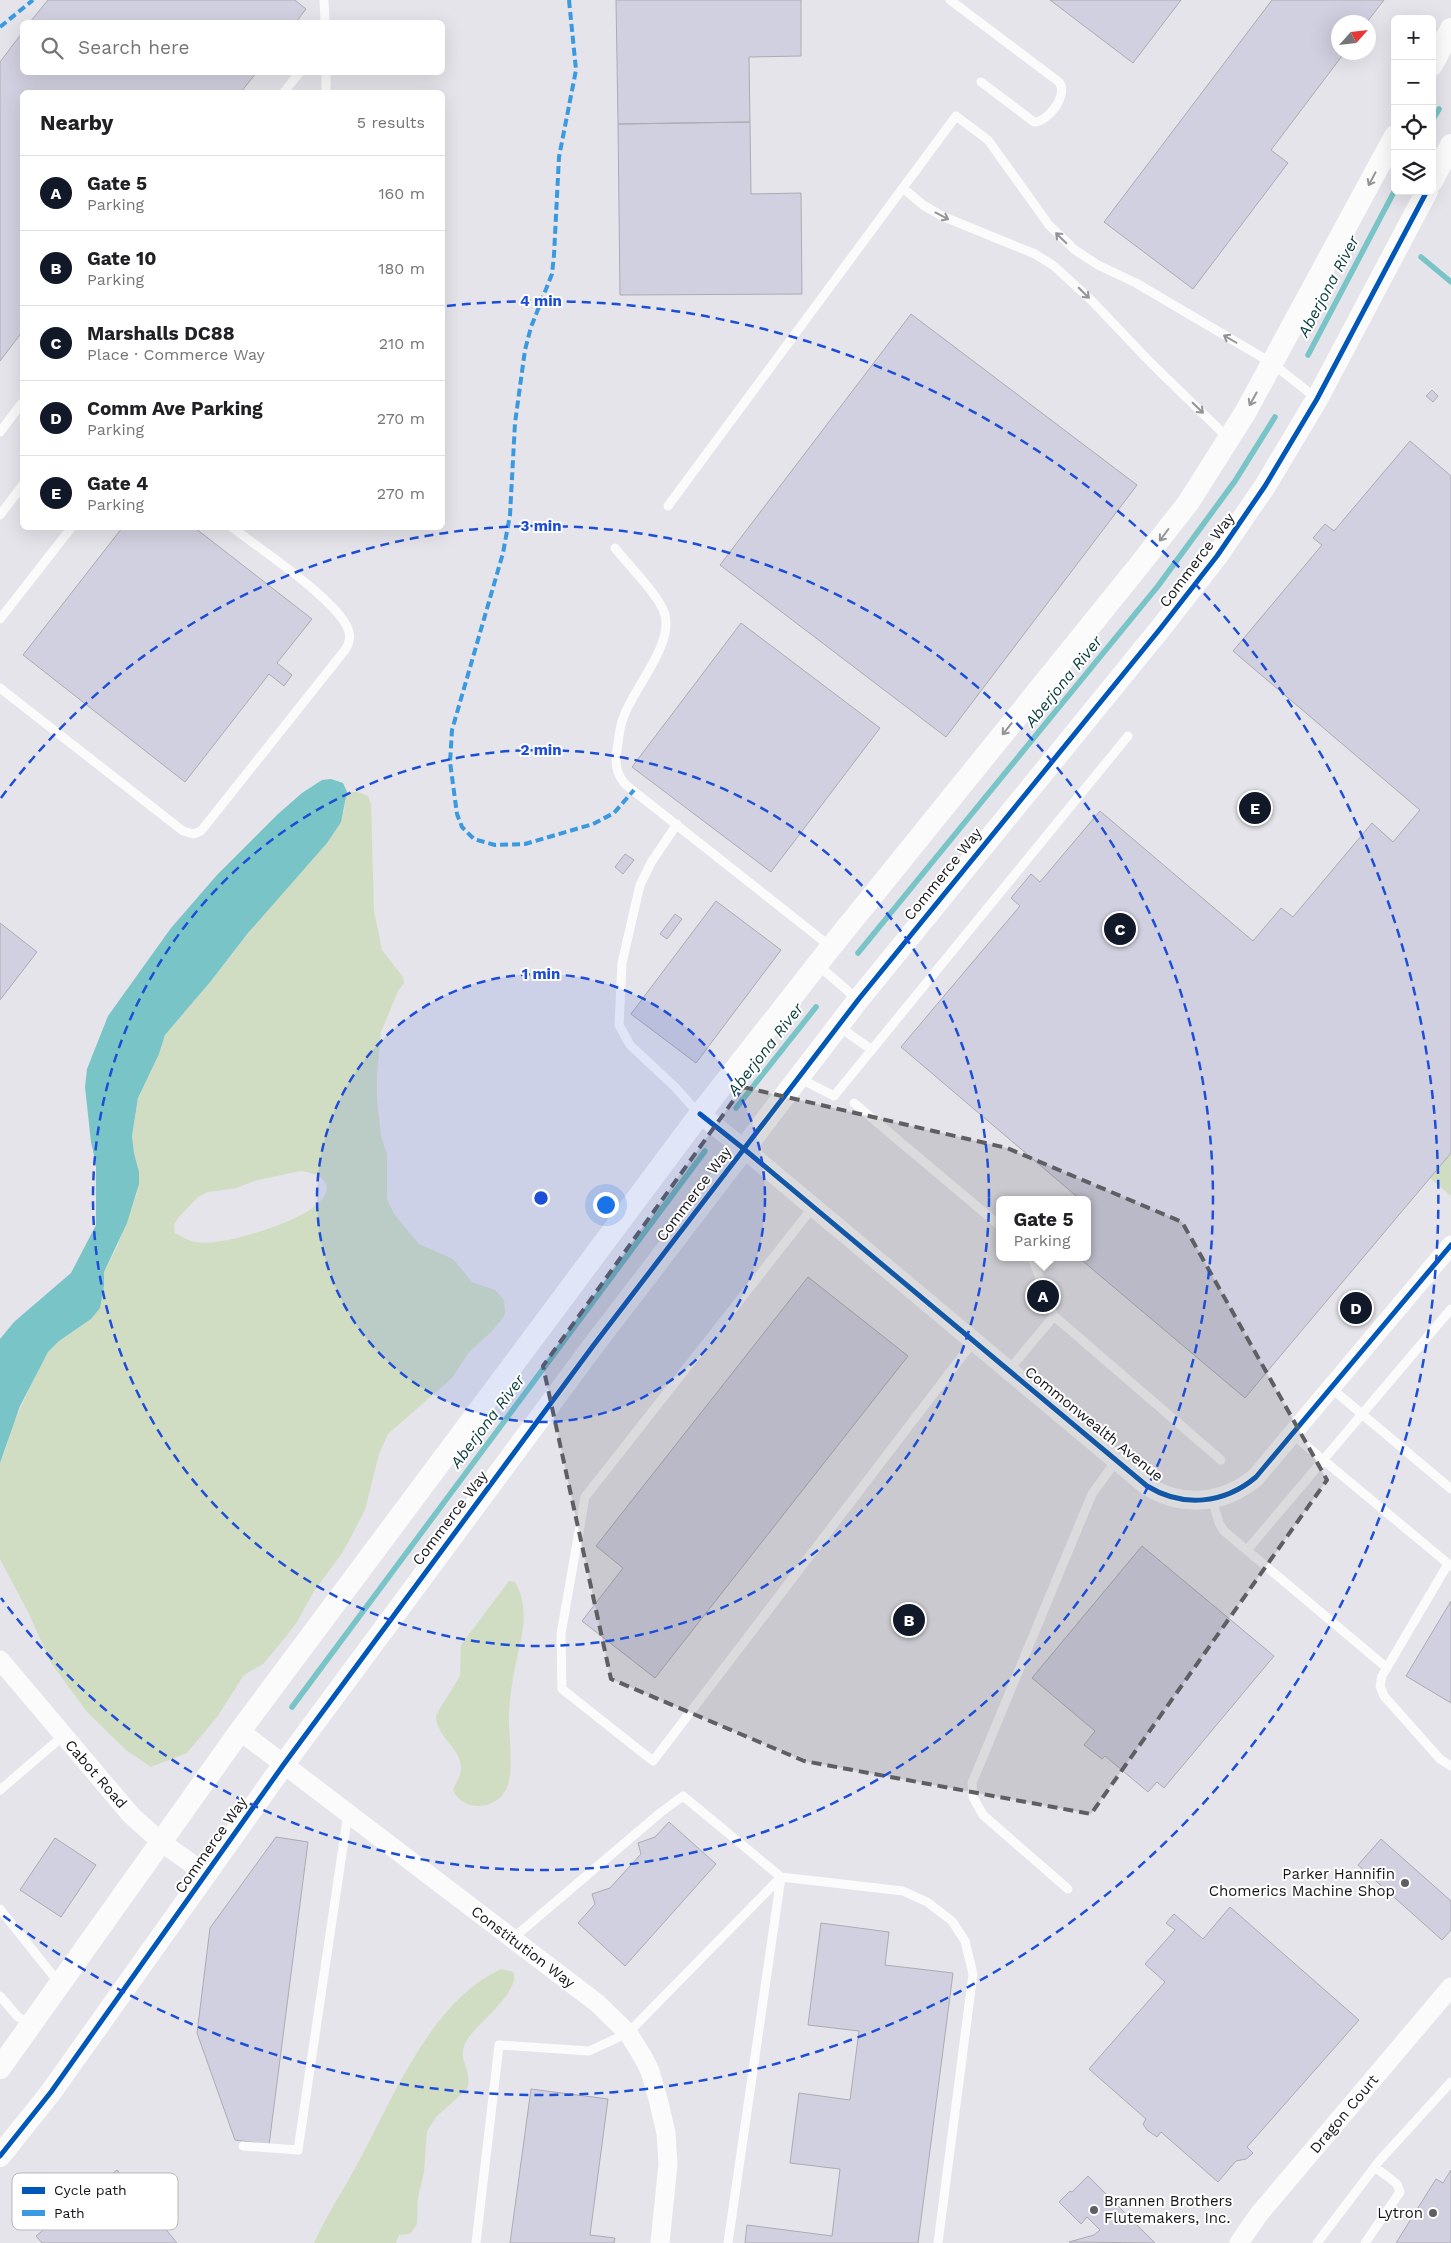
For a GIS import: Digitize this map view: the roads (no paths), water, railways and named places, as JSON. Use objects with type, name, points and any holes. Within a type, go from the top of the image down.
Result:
[{"type":"street","points":[[1435,60],[1451,29]]},
{"type":"street","points":[[0,2068],[240,1731],[700,1114],[831,947],[1162,536],[1229,439],[1391,143]]},
{"type":"street","points":[[1436,173],[1451,145]]},
{"type":"street","name":"Commerce Way","points":[[0,2156],[76,2057],[284,1764],[593,1346],[858,1000],[1191,591],[1245,517],[1317,399],[1425,195]]},
{"type":"street","name":"Commonwealth Avenue","points":[[700,1114],[1147,1486],[1163,1495],[1189,1501],[1212,1499],[1233,1493],[1249,1483],[1451,1245]]},
{"type":"street","name":"Cabot Road","points":[[0,1660],[125,1808],[161,1842],[205,1873]]},
{"type":"street","name":"Constitution Way","points":[[240,1731],[597,2003],[628,2033],[650,2071],[666,2133],[668,2164],[660,2243]]},
{"type":"street","name":"Dragon Court","points":[[1239,2243],[1259,2214],[1451,1987]]},
{"type":"lane","points":[[324,0],[325,20]]},
{"type":"lane","points":[[950,0],[1059,82],[1063,92],[1046,118],[1036,122],[1030,120],[981,82]]},
{"type":"lane","points":[[286,90],[298,75]]},
{"type":"lane","points":[[326,75],[326,90]]},
{"type":"lane","points":[[668,506],[956,116],[988,140],[1049,225],[1075,250],[1098,265],[1136,283],[1272,363],[1317,399]]},
{"type":"lane","points":[[903,188],[923,205],[942,216],[1035,254],[1054,266],[1074,283],[1229,439]]},
{"type":"lane","points":[[0,432],[20,406]]},
{"type":"lane","points":[[0,515],[20,489]]},
{"type":"lane","points":[[0,618],[69,530]]},
{"type":"lane","points":[[0,688],[183,832],[193,834],[201,831],[349,642],[348,628],[332,606],[236,530]]},
{"type":"lane","points":[[615,548],[662,607],[666,625],[662,643],[624,716],[616,767],[621,778],[626,785],[831,947]]},
{"type":"lane","points":[[798,1078],[834,1096],[1128,736]]},
{"type":"lane","points":[[676,824],[652,861],[640,886],[622,963],[619,1025],[630,1045],[675,1087],[700,1114]]},
{"type":"lane","points":[[817,965],[858,1000]]},
{"type":"lane","points":[[838,1026],[872,1050]]},
{"type":"lane","points":[[854,1103],[996,1222]]},
{"type":"lane","points":[[812,1207],[585,1497],[561,1634],[562,1689],[653,1761],[973,1342]]},
{"type":"lane","points":[[1033,1261],[1054,1316],[1222,1460]]},
{"type":"lane","points":[[1247,1550],[1451,1309]]},
{"type":"lane","points":[[1008,1371],[1054,1316]]},
{"type":"lane","points":[[1331,1388],[1451,1489]]},
{"type":"lane","points":[[1292,1434],[1450,1565],[1380,1682],[1382,1693],[1440,1759],[1451,1766]]},
{"type":"lane","points":[[1068,1889],[978,1810],[972,1797],[972,1783],[1092,1494],[1116,1461]]},
{"type":"lane","points":[[1212,1499],[1223,1529],[1387,1668]]},
{"type":"lane","points":[[0,1790],[63,1736]]},
{"type":"lane","points":[[512,1939],[660,1813],[683,1796],[781,1877],[903,1891],[927,1902],[952,1921],[965,1941],[973,1974],[938,2243]]},
{"type":"lane","points":[[243,2146],[298,2150],[348,1813]]},
{"type":"lane","points":[[476,2243],[499,2045],[588,2051],[628,2033],[781,1877]]},
{"type":"lane","points":[[728,2243],[781,1877]]},
{"type":"lane","points":[[0,1909],[60,1984]]},
{"type":"lane","points":[[0,1996],[17,2016],[30,2025]]},
{"type":"lane","points":[[1317,2243],[1375,2167],[1451,2082]]},
{"type":"lane","points":[[1365,2243],[1400,2192],[1397,2184],[1375,2167]]},
{"type":"water","points":[[331,779],[343,783],[347,792],[341,822],[327,843],[248,933],[211,981],[165,1035],[159,1054],[138,1098],[132,1136],[139,1172],[139,1184],[127,1223],[104,1272],[104,1286],[100,1308],[91,1319],[59,1341],[48,1352],[20,1406],[0,1463],[0,1339],[14,1322],[71,1273],[96,1225],[96,1164],[91,1142],[85,1087],[87,1069],[108,1016],[171,928],[217,875],[278,814],[302,793],[322,780]]},
{"type":"waterway","points":[[1436,114],[1439,109]]},
{"type":"waterway","name":"Aberjona River","points":[[1308,355],[1392,195]]},
{"type":"waterway","points":[[1421,257],[1451,282]]},
{"type":"waterway","name":"Aberjona River","points":[[858,953],[1158,586],[1235,481],[1275,417]]},
{"type":"waterway","name":"Aberjona River","points":[[736,1108],[816,1007]]},
{"type":"waterway","name":"Aberjona River","points":[[292,1707],[705,1151]]},
{"type":"place","name":"Gate 4","points":[[1255,808]]},
{"type":"place","name":"Marshalls DC88","points":[[1120,929]]},
{"type":"place","name":"Gate 5","points":[[1043,1296]]},
{"type":"place","name":"Comm Ave Parking","points":[[1356,1308]]},
{"type":"place","name":"Gate 10","points":[[909,1620]]},
{"type":"place","name":"Parker Hannifin Chomerics Machine Shop","points":[[1405,1883]]},
{"type":"place","name":"Brannen Brothers Flutemakers, Inc.","points":[[1094,2210]]},
{"type":"place","name":"Lytron","points":[[1433,2213]]}]
